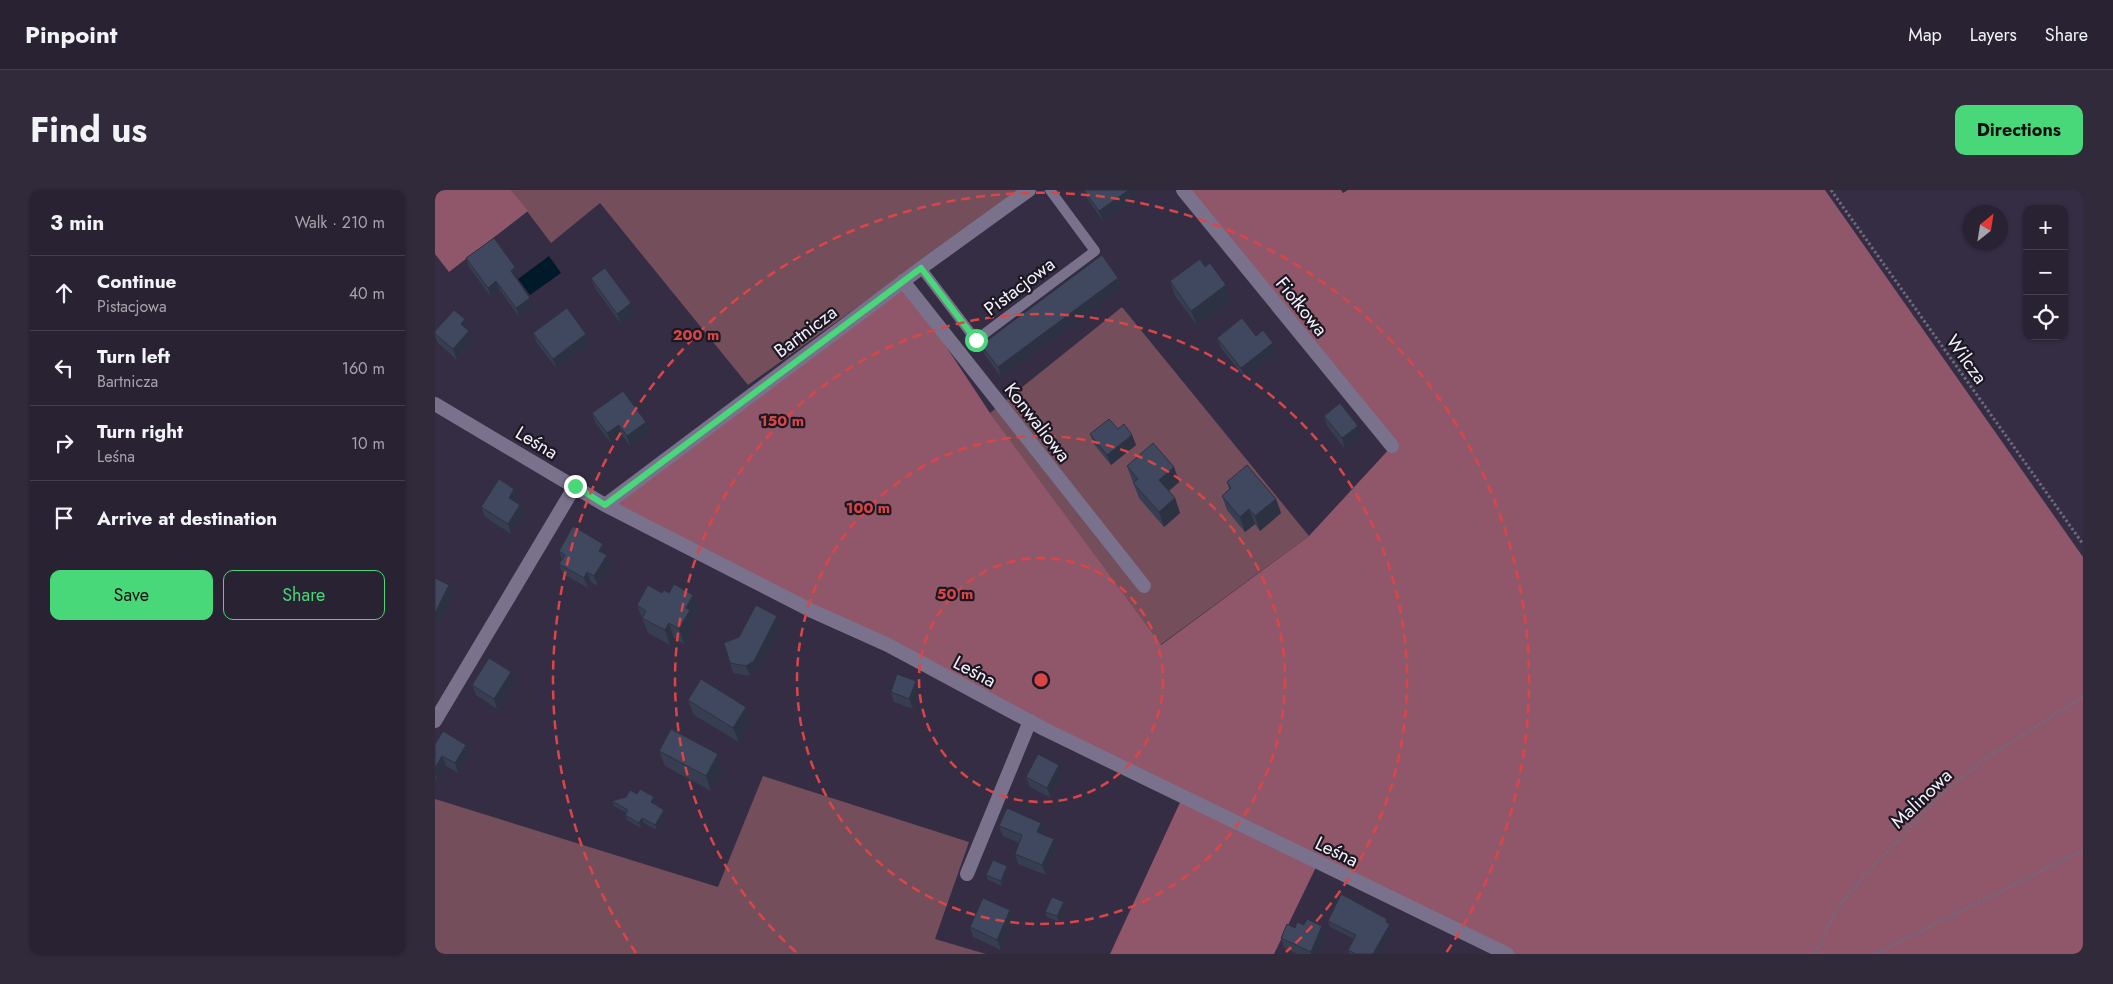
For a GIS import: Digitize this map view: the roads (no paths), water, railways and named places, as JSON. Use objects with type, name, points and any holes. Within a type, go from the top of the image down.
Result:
[{"type":"street","name":"Bartnicza","points":[[605,505],[903,281],[1029,190]]},
{"type":"street","name":"Fiołkowa","points":[[1183,190],[1392,446]]},
{"type":"street","name":"Konwaliowa","points":[[903,281],[1144,586]]},
{"type":"street","name":"Leśna","points":[[435,404],[605,505],[810,610],[888,644],[1030,721],[1507,954]]},
{"type":"street","points":[[435,721],[575,486]]},
{"type":"street","points":[[967,874],[1030,721]]},
{"type":"lane","name":"Pistacjowa","points":[[921,268],[976,340],[1095,251],[1050,190]]},
{"type":"water","points":[[549,256],[561,273],[530,295],[518,279]]}]
